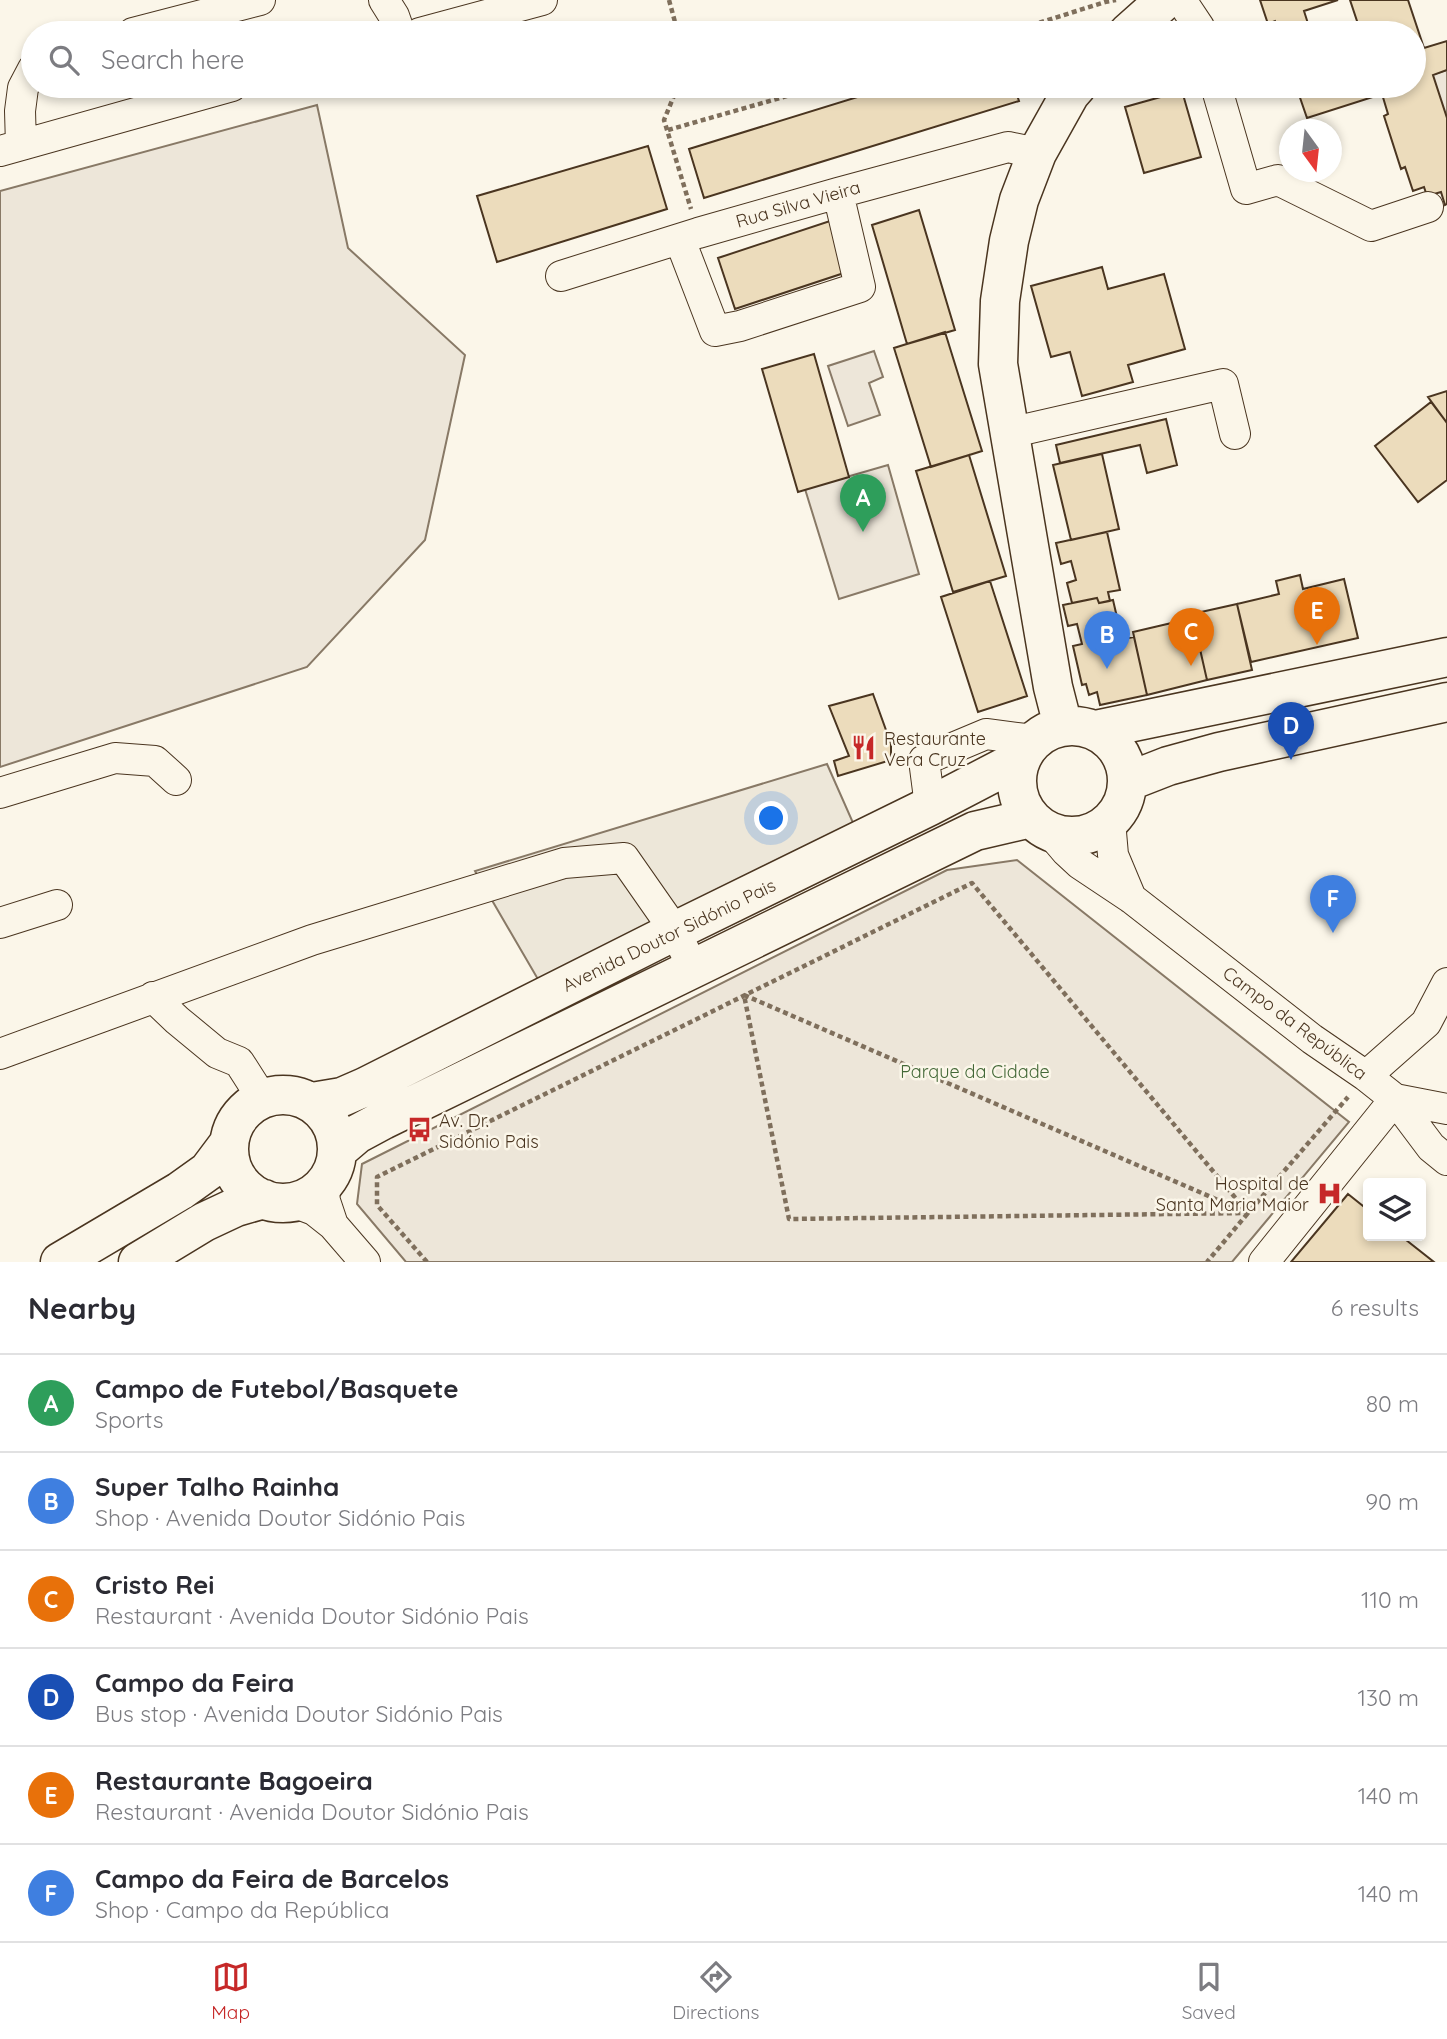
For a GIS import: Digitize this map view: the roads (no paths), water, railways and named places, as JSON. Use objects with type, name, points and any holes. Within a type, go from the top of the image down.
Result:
[{"type":"main road","points":[[1141,21],[1165,0]]},
{"type":"main road","points":[[1053,739],[1053,687],[998,364],[1000,301],[1009,241],[1019,200],[1037,153],[1068,98]]},
{"type":"main road","name":"Avenida Doutor Sidónio Pais","points":[[312,1102],[342,1097],[365,1087],[930,806],[1053,739],[1447,657]]},
{"type":"main road","points":[[1127,782],[1168,766],[1219,752],[1447,702]]},
{"type":"main road","points":[[1053,739],[1108,739],[1119,752],[1125,766],[1127,782],[1125,797],[1110,821],[1081,835],[1065,835],[1040,824],[1022,805],[1017,789],[1017,774],[1053,739]]},
{"type":"main road","points":[[138,1262],[236,1206],[304,1184],[357,1134],[383,1120],[975,831],[1040,824]]},
{"type":"main road","points":[[279,1094],[312,1102],[326,1114],[338,1145],[304,1184],[250,1192],[237,1178],[230,1161],[229,1143],[234,1124],[246,1109],[262,1098],[279,1094]]},
{"type":"main road","points":[[60,1262],[190,1184],[208,1171],[229,1143]]},
{"type":"street","points":[[179,21],[260,0]]},
{"type":"street","points":[[384,0],[396,21]]},
{"type":"street","points":[[464,21],[542,0]]},
{"type":"street","points":[[1181,0],[1195,21]]},
{"type":"street","points":[[10,148],[22,98]]},
{"type":"street","points":[[10,148],[189,98]]},
{"type":"street","points":[[1220,98],[1246,188],[1278,180],[1371,226],[1428,207]]},
{"type":"street","name":"Rua Silva Vieira","points":[[561,276],[838,193],[1008,147],[1037,153]]},
{"type":"street","points":[[689,236],[715,331],[740,326],[860,288],[838,193]]},
{"type":"street","points":[[1009,433],[1223,384],[1235,434]]},
{"type":"street","points":[[0,793],[115,758],[155,761],[176,780]]},
{"type":"street","name":"Campo da República","points":[[1110,821],[1113,855],[1131,898]]},
{"type":"street","name":"Campo da República","points":[[1040,824],[1080,864],[1131,898],[1312,1039],[1395,1099],[1431,1147],[1447,1160]]},
{"type":"street","points":[[0,1054],[312,940],[564,863],[624,858],[675,931],[693,968]]},
{"type":"street","points":[[0,923],[57,905]]},
{"type":"street","points":[[1366,1076],[1436,1021],[1447,983]]},
{"type":"street","points":[[153,997],[217,1053],[239,1062],[262,1098]]},
{"type":"street","points":[[1264,1262],[1395,1099],[1447,1109]]},
{"type":"street","points":[[304,1184],[314,1210],[333,1225],[365,1262]]},
{"type":"place","name":"Campo de Futebol/Basquete","points":[[863,532]]},
{"type":"place","name":"Restaurante Bagoeira","points":[[1317,645]]},
{"type":"place","name":"Cristo Rei","points":[[1191,666]]},
{"type":"place","name":"Super Talho Rainha","points":[[1107,669]]},
{"type":"place","name":"Restaurante Vera Cruz","points":[[864,748]]},
{"type":"place","name":"Campo da Feira","points":[[1291,760]]},
{"type":"place","name":"Campo da Feira de Barcelos","points":[[1333,933]]},
{"type":"place","name":"Av. Dr. Sidónio Pais","points":[[419,1130]]},
{"type":"place","name":"Hospital de Santa Maria Maior","points":[[1329,1193]]},
{"type":"park label","name":"Parque da Cidade","points":[[975,1071]]}]
